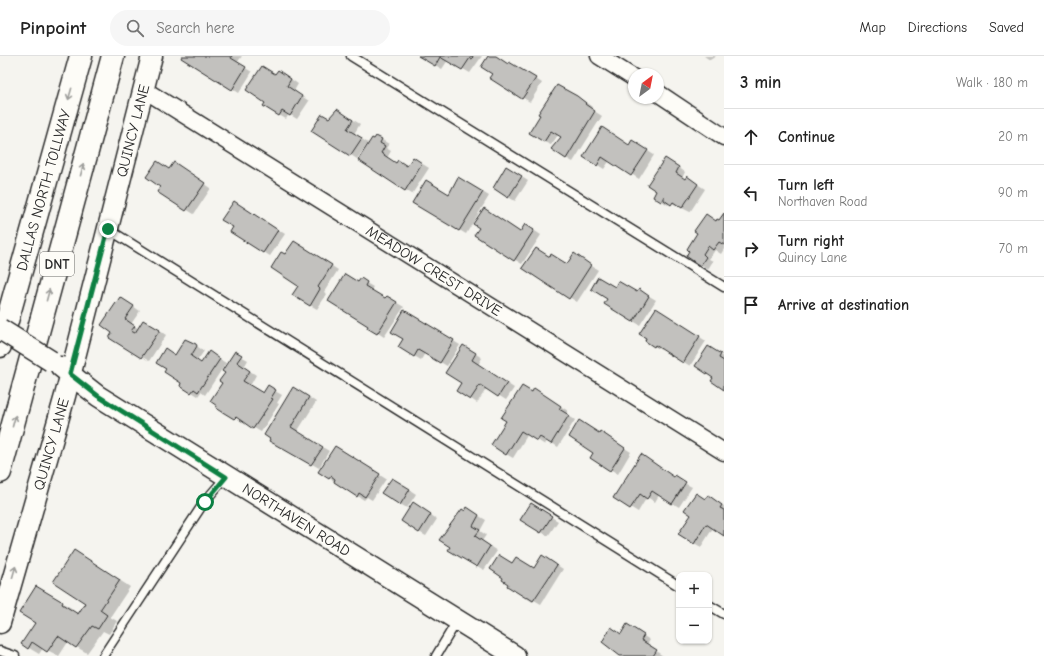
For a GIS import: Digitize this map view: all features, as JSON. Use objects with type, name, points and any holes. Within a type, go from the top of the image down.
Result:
[{"type":"highway","name":"DALLAS NORTH TOLLWAY","points":[[0,346],[81,56]]},
{"type":"highway","name":"DALLAS NORTH TOLLWAY","points":[[0,472],[113,56]]},
{"type":"street","name":"QUINCY LANE","points":[[0,623],[70,374],[152,56]]},
{"type":"street","points":[[599,56],[628,74]]},
{"type":"street","name":"MEADOW CREST DRIVE","points":[[143,89],[724,452]]},
{"type":"street","points":[[664,97],[724,137]]},
{"type":"street","name":"NORTHAVEN ROAD","points":[[0,329],[51,361],[98,396],[515,656]]},
{"type":"lane","points":[[351,56],[724,287]]},
{"type":"lane","points":[[108,229],[676,584]]},
{"type":"lane","points":[[103,656],[205,502],[226,477]]},
{"type":"lane","points":[[712,607],[724,614]]},
{"type":"lane","points":[[436,656],[458,620]]},
{"type":"lane","points":[[0,651],[15,656]]},
{"type":"building","points":[[182,56],[232,56],[231,58],[246,67],[232,90],[181,58]]},
{"type":"building","points":[[418,56],[473,56],[462,70],[440,57],[435,66]]},
{"type":"building","points":[[488,56],[496,56],[508,64],[509,62],[536,78],[522,99],[489,78],[492,74],[481,67]]},
{"type":"building","points":[[262,66],[275,74],[278,70],[291,79],[287,86],[302,96],[290,116],[282,111],[279,116],[263,106],[265,103],[246,90]]},
{"type":"building","points":[[557,85],[577,96],[595,111],[566,159],[551,149],[561,137],[551,131],[544,142],[529,133],[540,115],[538,114]]},
{"type":"building","points":[[337,109],[353,120],[347,129],[362,138],[350,156],[311,131],[322,114],[329,118]]},
{"type":"building","points":[[602,127],[629,145],[632,140],[648,150],[631,176],[602,157],[597,166],[583,157]]},
{"type":"building","points":[[376,136],[382,139],[380,143],[385,146],[381,153],[396,163],[398,160],[407,166],[413,157],[422,163],[405,191],[358,160],[372,138],[374,139]]},
{"type":"building","points":[[665,158],[679,167],[676,173],[685,179],[687,176],[698,184],[682,208],[673,202],[671,205],[664,200],[664,196],[661,202],[653,197],[656,191],[647,185]]},
{"type":"building","points":[[157,161],[169,169],[174,162],[205,183],[186,211],[157,192],[160,187],[146,177]]},
{"type":"building","points":[[506,166],[522,176],[508,198],[493,188]]},
{"type":"building","points":[[458,177],[483,192],[459,231],[412,203],[426,180],[449,194]]},
{"type":"building","points":[[234,201],[278,230],[263,253],[230,232],[233,227],[221,220]]},
{"type":"building","points":[[484,208],[520,232],[525,224],[534,230],[514,261],[474,235],[479,228],[473,224]]},
{"type":"building","points":[[724,213],[724,245],[719,242],[713,250],[708,246],[703,254],[706,257],[700,266],[686,256],[689,251],[687,249],[697,233],[694,231],[706,214],[716,221],[717,219],[719,220]]},
{"type":"building","points":[[294,241],[332,265],[318,287],[320,289],[310,306],[292,295],[298,286],[271,268],[281,252],[285,254]]},
{"type":"building","points":[[536,248],[550,257],[551,254],[567,264],[574,253],[591,265],[569,299],[522,268]]},
{"type":"building","points":[[345,274],[358,282],[361,278],[367,282],[365,286],[385,298],[387,296],[397,302],[377,334],[367,328],[368,326],[328,301]]},
{"type":"building","points":[[598,277],[615,287],[618,281],[637,292],[639,289],[649,296],[633,322],[604,304],[607,299],[591,289]]},
{"type":"building","points":[[120,297],[134,306],[125,319],[135,326],[131,331],[135,333],[143,320],[160,330],[141,358],[109,338],[112,333],[101,325]]},
{"type":"building","points":[[656,308],[700,336],[683,363],[655,345],[654,347],[645,341],[646,338],[639,334]]},
{"type":"building","points":[[404,310],[454,340],[440,363],[418,350],[414,357],[398,347],[403,339],[391,332]]},
{"type":"building","points":[[185,339],[196,344],[197,346],[191,356],[201,363],[209,351],[220,359],[198,392],[194,389],[191,393],[180,386],[181,383],[164,372],[166,369],[156,363],[165,348],[175,355]]},
{"type":"building","points":[[463,345],[476,353],[472,360],[507,383],[498,397],[480,385],[470,400],[456,391],[461,383],[445,373]]},
{"type":"building","points":[[708,346],[721,354],[719,358],[724,361],[724,390],[711,381],[713,378],[695,366]]},
{"type":"building","points":[[235,351],[242,355],[237,362],[250,371],[243,381],[263,393],[268,385],[276,390],[271,398],[273,399],[253,429],[236,417],[234,419],[216,408],[217,406],[210,401],[222,383],[219,381],[225,373],[222,371]]},
{"type":"building","points":[[522,386],[532,392],[534,388],[561,406],[559,409],[569,415],[551,444],[540,437],[537,441],[521,431],[506,455],[491,445],[506,421],[501,418]]},
{"type":"building","points":[[293,387],[309,397],[291,427],[323,447],[311,465],[269,441],[270,439],[264,435]]},
{"type":"building","points":[[579,420],[599,433],[600,431],[625,448],[610,471],[590,458],[593,453],[569,437]]},
{"type":"building","points":[[335,446],[380,474],[365,497],[359,493],[357,497],[334,482],[335,479],[331,476],[329,479],[318,472]]},
{"type":"building","points":[[641,454],[674,477],[675,475],[686,482],[672,504],[652,491],[647,499],[640,494],[630,509],[613,498]]},
{"type":"building","points":[[392,478],[410,489],[400,505],[381,493]]},
{"type":"building","points":[[696,493],[705,499],[708,495],[722,505],[720,508],[724,510],[724,536],[706,524],[694,544],[678,534],[691,515],[684,510]]},
{"type":"building","points":[[413,502],[431,514],[419,533],[401,521]]},
{"type":"building","points":[[531,503],[552,516],[541,533],[520,520]]},
{"type":"building","points":[[467,507],[479,515],[473,526],[480,530],[475,536],[490,546],[477,567],[448,550],[450,547],[439,540],[462,509],[465,511]]},
{"type":"building","points":[[74,550],[120,580],[100,610],[107,615],[98,629],[92,626],[76,648],[58,636],[47,652],[32,642],[28,649],[21,644],[35,623],[19,613],[36,586],[63,602],[62,604],[78,614],[85,603],[53,582]]},
{"type":"building","points":[[499,555],[512,563],[516,557],[534,568],[542,555],[557,565],[533,601],[507,586],[508,584],[502,580],[503,578],[490,569]]},
{"type":"building","points":[[627,624],[644,635],[641,640],[657,650],[653,656],[620,656],[602,642],[611,627],[621,634]]},
{"type":"route","points":[[108,229],[70,374],[98,396],[226,477],[205,502]]}]
